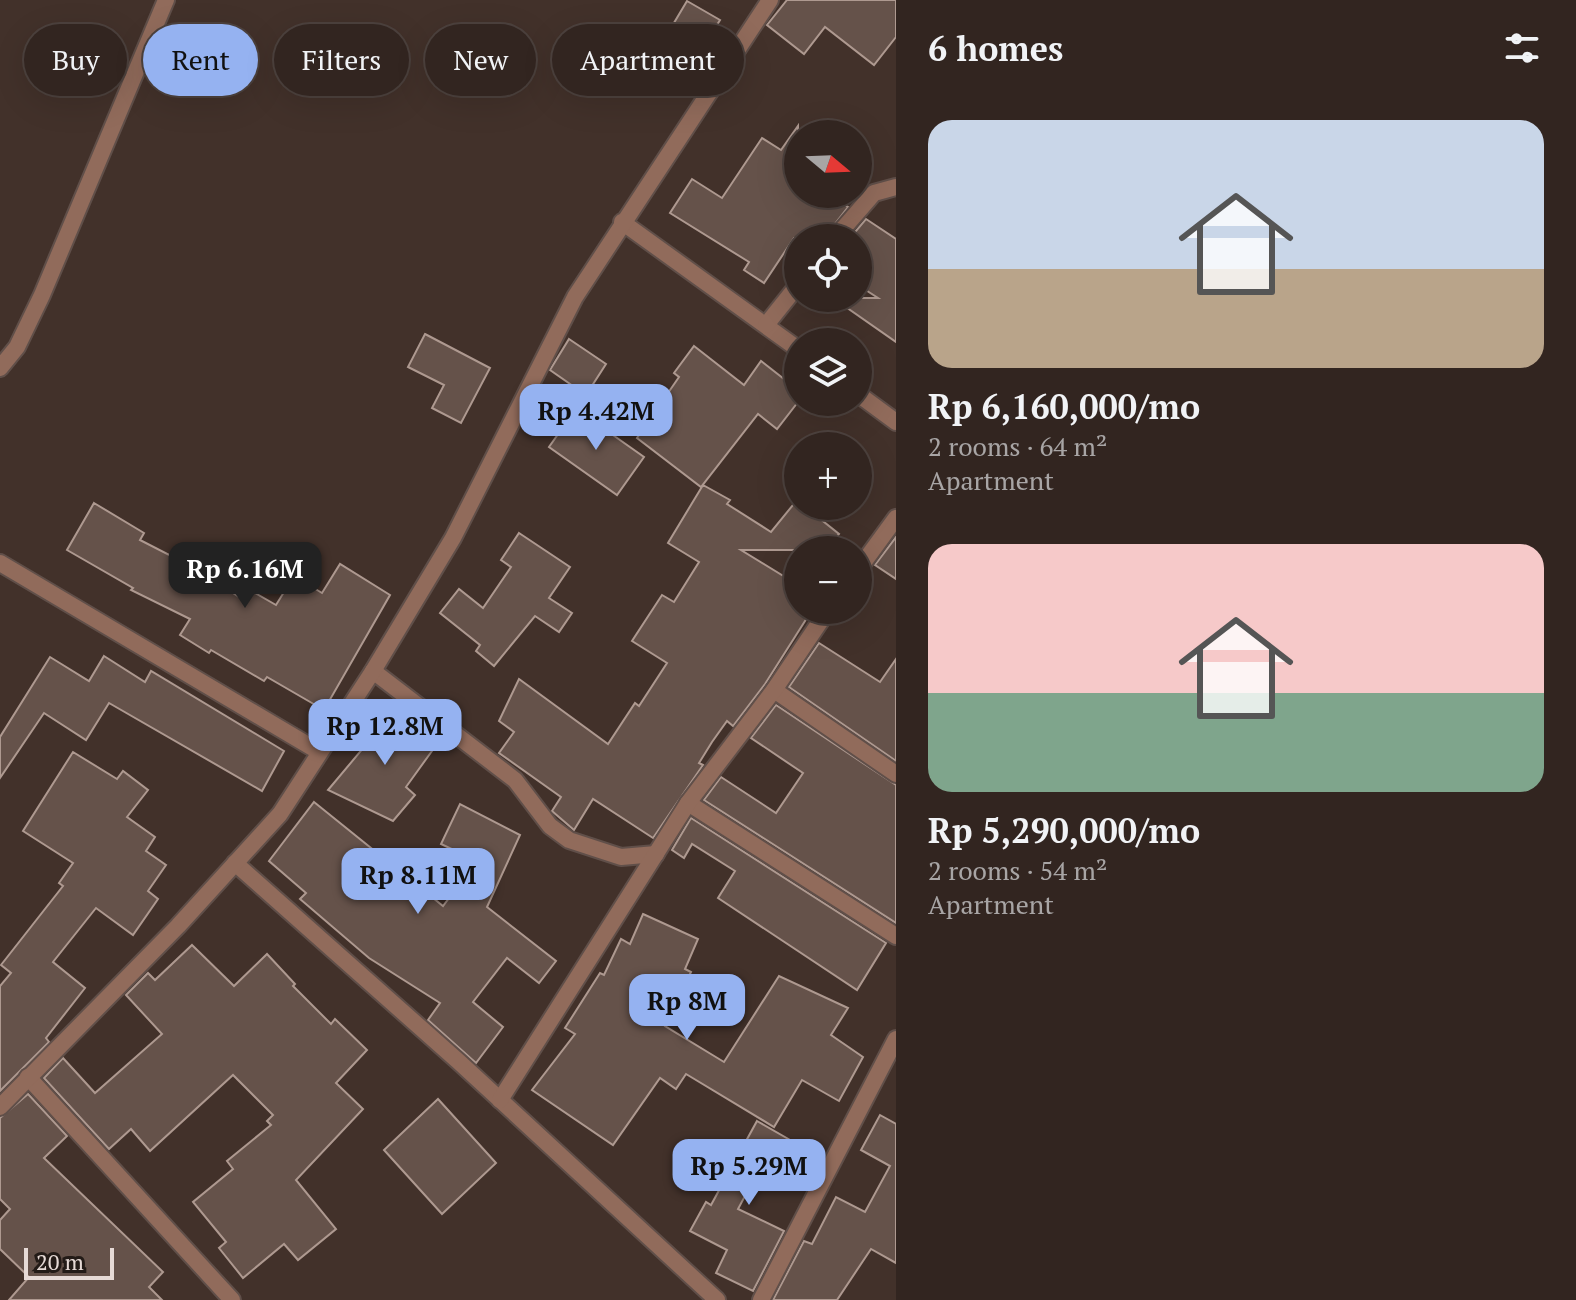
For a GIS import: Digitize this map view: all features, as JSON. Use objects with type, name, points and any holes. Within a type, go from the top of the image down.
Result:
[{"type":"street","points":[[0,368],[17,347],[42,295],[166,0]]},
{"type":"street","points":[[0,1107],[280,814],[318,751],[373,671],[453,538],[575,297],[770,0]]},
{"type":"street","points":[[847,224],[874,193],[896,187]]},
{"type":"street","points":[[622,222],[784,338]]},
{"type":"street","points":[[766,325],[784,302]]},
{"type":"street","points":[[872,404],[896,422]]},
{"type":"street","points":[[872,551],[896,518]]},
{"type":"street","points":[[0,563],[318,751]]},
{"type":"street","points":[[500,1100],[688,803],[774,690],[819,624]]},
{"type":"street","points":[[373,671],[515,780],[550,826],[569,840],[621,857],[656,854]]},
{"type":"street","points":[[774,690],[896,774]]},
{"type":"street","points":[[688,803],[896,936]]},
{"type":"street","points":[[235,863],[500,1100],[717,1300]]},
{"type":"street","points":[[761,1300],[896,1039]]},
{"type":"street","points":[[28,1077],[232,1300]]},
{"type":"building","points":[[787,0],[896,0],[896,37],[874,65],[825,27],[804,54],[767,25]]},
{"type":"building","points":[[687,1],[720,20],[718,24],[673,24]]},
{"type":"building","points":[[762,138],[781,150],[784,146],[784,208],[847,208],[835,224],[784,224],[784,253],[764,283],[744,270],[749,262],[670,213],[692,179],[722,198]]},
{"type":"building","points":[[866,219],[896,239],[896,342],[853,312],[872,312],[872,298],[878,298],[872,294],[872,224],[862,224]]},
{"type":"building","points":[[425,334],[490,368],[461,423],[432,408],[444,385],[408,367]]},
{"type":"building","points":[[569,339],[606,364],[586,395],[550,370]]},
{"type":"building","points":[[694,346],[744,385],[761,361],[784,379],[784,416],[787,416],[777,429],[758,414],[701,487],[637,438],[679,377],[674,373]]},
{"type":"building","points":[[576,409],[644,457],[617,495],[549,447]]},
{"type":"building","points":[[703,485],[730,500],[727,504],[771,532],[784,516],[784,520],[822,520],[839,534],[784,536],[784,550],[741,550],[784,576],[784,624],[803,624],[765,684],[733,726],[727,721],[712,742],[699,763],[703,765],[653,838],[593,799],[574,830],[552,811],[561,797],[499,753],[514,732],[499,721],[519,679],[608,744],[635,703],[639,706],[667,663],[632,641],[662,595],[674,602],[699,562],[668,543]]},
{"type":"building","points":[[94,503],[144,533],[140,540],[191,566],[244,600],[250,590],[276,605],[294,576],[322,593],[340,564],[390,595],[324,710],[267,677],[264,681],[180,635],[190,619],[131,590],[133,588],[67,550]]},
{"type":"building","points":[[519,533],[570,567],[549,598],[572,613],[559,632],[535,616],[494,666],[476,651],[480,645],[440,613],[459,589],[483,608],[511,567],[501,560]]},
{"type":"building","points":[[896,537],[896,579],[875,565]]},
{"type":"building","points":[[819,643],[880,682],[896,659],[896,761],[789,687]]},
{"type":"building","points":[[104,656],[145,682],[151,671],[284,751],[262,791],[109,703],[86,740],[44,713],[0,778],[0,737],[50,657],[89,681]]},
{"type":"building","points":[[776,705],[896,785],[896,923],[704,800],[721,777],[776,813],[803,773],[751,738]]},
{"type":"building","points":[[386,707],[437,744],[406,787],[415,795],[393,821],[328,790],[370,740],[365,736]]},
{"type":"building","points":[[73,752],[117,779],[123,771],[148,790],[127,817],[155,837],[146,851],[166,865],[148,891],[158,899],[133,935],[96,908],[53,962],[85,988],[46,1038],[49,1042],[0,1091],[0,986],[11,973],[1,965],[63,886],[59,883],[73,863],[23,831]]},
{"type":"building","points":[[314,802],[443,906],[477,861],[441,844],[460,804],[520,835],[487,907],[556,961],[539,983],[507,958],[473,1002],[503,1027],[476,1063],[428,1020],[440,1003],[369,958],[300,899],[306,893],[269,861]]},
{"type":"building","points":[[691,818],[886,943],[857,990],[718,898],[735,871],[692,844],[684,858],[672,850]]},
{"type":"building","points":[[643,914],[698,939],[685,969],[691,972],[665,1026],[724,1062],[779,976],[848,1008],[831,1035],[863,1057],[839,1101],[802,1080],[774,1127],[686,1074],[676,1089],[660,1078],[613,1145],[532,1090],[575,1034],[565,1028],[600,973],[604,975],[621,939],[630,944]]},
{"type":"building","points":[[192,945],[234,986],[267,954],[295,984],[293,986],[331,1024],[335,1019],[367,1050],[336,1083],[363,1109],[296,1180],[336,1229],[298,1260],[284,1244],[243,1278],[219,1248],[226,1242],[193,1202],[233,1169],[227,1161],[271,1125],[267,1121],[273,1115],[233,1075],[150,1151],[131,1129],[109,1149],[44,1078],[63,1058],[95,1093],[162,1034],[126,995],[148,973],[155,980]]},
{"type":"building","points":[[28,1094],[67,1136],[44,1158],[163,1272],[149,1287],[162,1300],[9,1300],[29,1277],[0,1249],[0,1220],[10,1209],[0,1199],[0,1118]]},
{"type":"building","points":[[438,1099],[496,1163],[442,1214],[384,1150]]},
{"type":"building","points":[[880,1115],[896,1124],[896,1263],[871,1249],[837,1300],[773,1300],[804,1241],[812,1244],[836,1197],[865,1212],[890,1166],[861,1150]]},
{"type":"building","points":[[757,1121],[811,1152],[795,1180],[786,1180],[761,1166],[738,1209],[784,1231],[753,1291],[716,1273],[727,1250],[690,1231],[706,1202],[711,1205]]}]
